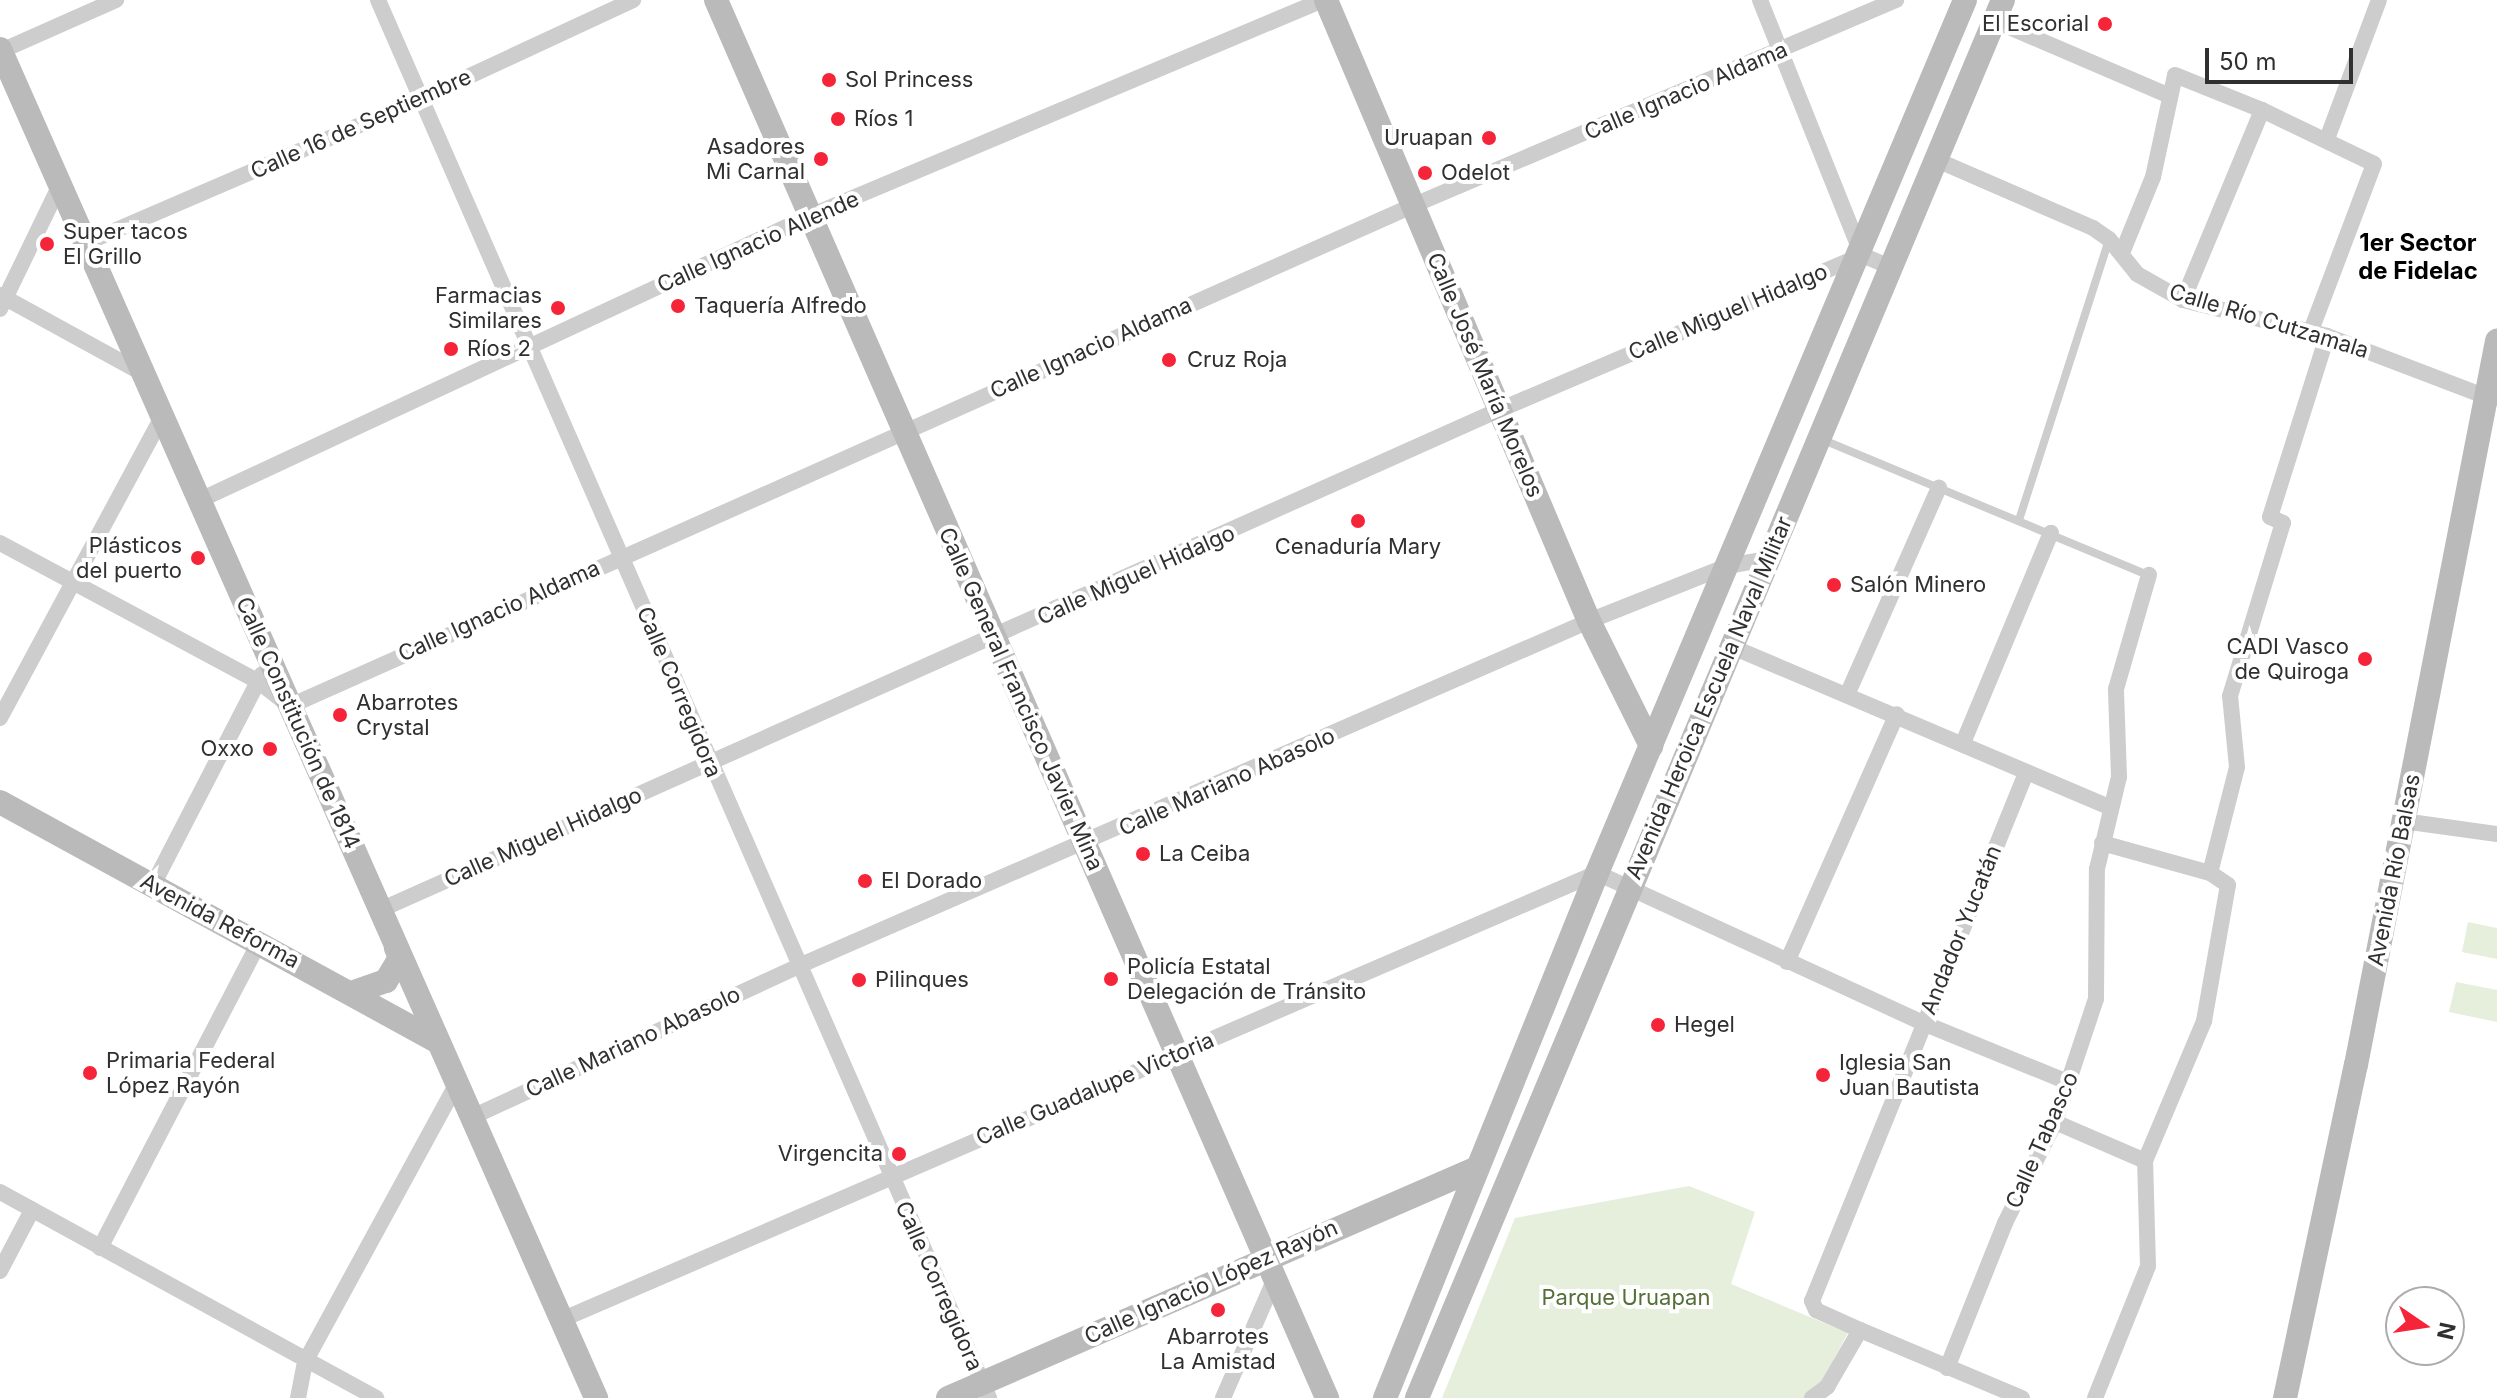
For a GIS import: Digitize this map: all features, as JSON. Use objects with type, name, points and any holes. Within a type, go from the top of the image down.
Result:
[{"type":"street","points":[[0,50],[116,0]]},
{"type":"street","name":"Calle Corregidora","points":[[378,0],[622,555],[708,762],[801,965],[986,1391]]},
{"type":"street","name":"Calle 16 de Septiembre","points":[[86,243],[420,99],[633,0]]},
{"type":"street","name":"Calle General Francisco Javier Mina","points":[[716,0],[1175,1055],[1272,1266],[1327,1398]]},
{"type":"street","name":"Calle Ignacio Allende","points":[[200,500],[812,215],[1325,0]]},
{"type":"street","name":"Calle José María Morelos","points":[[1325,0],[1589,621],[1651,746]]},
{"type":"street","points":[[1760,0],[1862,255],[1893,268]]},
{"type":"street","name":"Calle Ignacio Aldama","points":[[290,706],[622,555],[1414,205],[1896,0]]},
{"type":"street","name":"Avenida Heroica Escuela Naval Militar","points":[[1385,1398],[1597,873],[1862,255],[1965,0]]},
{"type":"street","points":[[2327,139],[2379,0]]},
{"type":"street","points":[[1999,11],[2170,96]]},
{"type":"street","name":"Avenida Heroica Escuela Naval Militar","points":[[1417,1398],[1629,885],[1939,161],[1999,11]]},
{"type":"street","name":"Calle Constitución de 1814","points":[[0,50],[596,1398]]},
{"type":"street","points":[[2122,253],[2153,177],[2175,75],[2327,139],[2375,167],[2319,334],[2270,517],[2283,523],[2230,696],[2237,767],[2210,873]]},
{"type":"street","points":[[2183,300],[2262,110]]},
{"type":"street","name":"Calle Río Cutzamala","points":[[1939,161],[2077,220],[2109,239],[2137,274],[2183,300],[2319,334],[2491,399]]},
{"type":"street","points":[[60,185],[2,301],[143,373]]},
{"type":"street","name":"Calle Miguel Hidalgo","points":[[380,910],[708,762],[995,639],[1499,410],[1862,255]]},
{"type":"street","name":"Avenida Río Balsas","points":[[2285,1398],[2491,399],[2497,341]]},
{"type":"street","points":[[0,718],[162,417]]},
{"type":"street","points":[[1847,695],[1939,487]]},
{"type":"street","points":[[1963,743],[2051,533]]},
{"type":"street","points":[[0,543],[259,682],[290,706]]},
{"type":"street","name":"Calle Mariano Abasolo","points":[[472,1117],[801,965],[1086,845],[1589,621],[1727,566],[1768,559]]},
{"type":"street","name":"Calle Tabasco","points":[[1947,1368],[2005,1223],[2055,1122],[2096,999],[2097,869],[2119,777],[2116,689],[2149,575]]},
{"type":"street","points":[[1730,646],[1897,714],[2111,808]]},
{"type":"street","points":[[153,885],[269,658]]},
{"type":"street","points":[[1787,962],[1897,714]]},
{"type":"street","name":"Andador Yucatán","points":[[1860,1330],[1816,1310],[1813,1290],[2026,773]]},
{"type":"street","name":"Avenida Reforma","points":[[0,802],[438,1042]]},
{"type":"street","points":[[2403,821],[2497,834]]},
{"type":"street","points":[[2095,1398],[2148,1266],[2145,1161],[2204,1021],[2228,885],[2210,873],[2102,843]]},
{"type":"street","points":[[1597,873],[1629,885],[1787,962],[1923,1023],[2070,1083]]},
{"type":"street","name":"Calle Guadalupe Victoria","points":[[561,1320],[1597,873]]},
{"type":"street","points":[[351,993],[386,981],[395,971],[400,958],[393,938]]},
{"type":"street","points":[[100,1248],[259,943]]},
{"type":"street","points":[[298,1398],[305,1362],[457,1083]]},
{"type":"street","points":[[2055,1122],[2145,1161]]},
{"type":"street","name":"Calle Ignacio López Rayón","points":[[948,1398],[986,1391],[1272,1266],[1475,1169]]},
{"type":"street","points":[[0,1192],[305,1362],[376,1398]]},
{"type":"street","points":[[0,1271],[32,1210]]},
{"type":"street","points":[[1223,1398],[1272,1266]]},
{"type":"street","points":[[1812,1398],[1827,1387],[1860,1330],[1995,1393],[2022,1398]]},
{"type":"lane","points":[[2019,520],[2109,239]]},
{"type":"lane","points":[[1820,438],[2149,575]]},
{"type":"green space","points":[[2468,922],[2497,928],[2497,959],[2462,952]]},
{"type":"green space","points":[[2456,982],[2497,990],[2497,1022],[2449,1012]]},
{"type":"green space","name":"Parque Uruapan","points":[[1689,1186],[1755,1212],[1731,1284],[1848,1333],[1821,1383],[1805,1398],[1442,1398],[1515,1218]]},
{"type":"place","name":"El Escorial","points":[[2105,24]]},
{"type":"place","name":"Sol Princess","points":[[829,80]]},
{"type":"place","name":"Ríos 1","points":[[838,119]]},
{"type":"place","name":"Uruapan","points":[[1489,138]]},
{"type":"place","name":"Asadores Mi Carnal","points":[[821,159]]},
{"type":"place","name":"Odelot","points":[[1425,173]]},
{"type":"place","name":"Super tacos El Grillo","points":[[47,244]]},
{"type":"place","name":"Taquería Alfredo","points":[[678,306]]},
{"type":"place","name":"Farmacias Similares","points":[[558,308]]},
{"type":"place","name":"Ríos 2","points":[[451,349]]},
{"type":"place","name":"Cruz Roja","points":[[1169,360]]},
{"type":"place","name":"Cenaduría Mary","points":[[1358,521]]},
{"type":"place","name":"Plásticos del puerto","points":[[198,558]]},
{"type":"place","name":"Salón Minero","points":[[1834,585]]},
{"type":"place","name":"CADI Vasco de Quiroga","points":[[2365,659]]},
{"type":"place","name":"Abarrotes Crystal","points":[[340,715]]},
{"type":"place","name":"Oxxo","points":[[270,749]]},
{"type":"place","name":"La Ceiba","points":[[1143,854]]},
{"type":"place","name":"El Dorado","points":[[865,881]]},
{"type":"place","name":"Policía Estatal Delegación de Tránsito","points":[[1111,979]]},
{"type":"place","name":"Pilinques","points":[[859,980]]},
{"type":"place","name":"Hegel","points":[[1658,1025]]},
{"type":"place","name":"Primaria Federal López Rayón","points":[[90,1073]]},
{"type":"place","name":"Iglesia San Juan Bautista","points":[[1823,1075]]},
{"type":"place","name":"Virgencita","points":[[899,1154]]},
{"type":"place","name":"Abarrotes La Amistad","points":[[1218,1310]]},
{"type":"district","name":"1er Sector de Fidelac","points":[[2418,257]]}]
